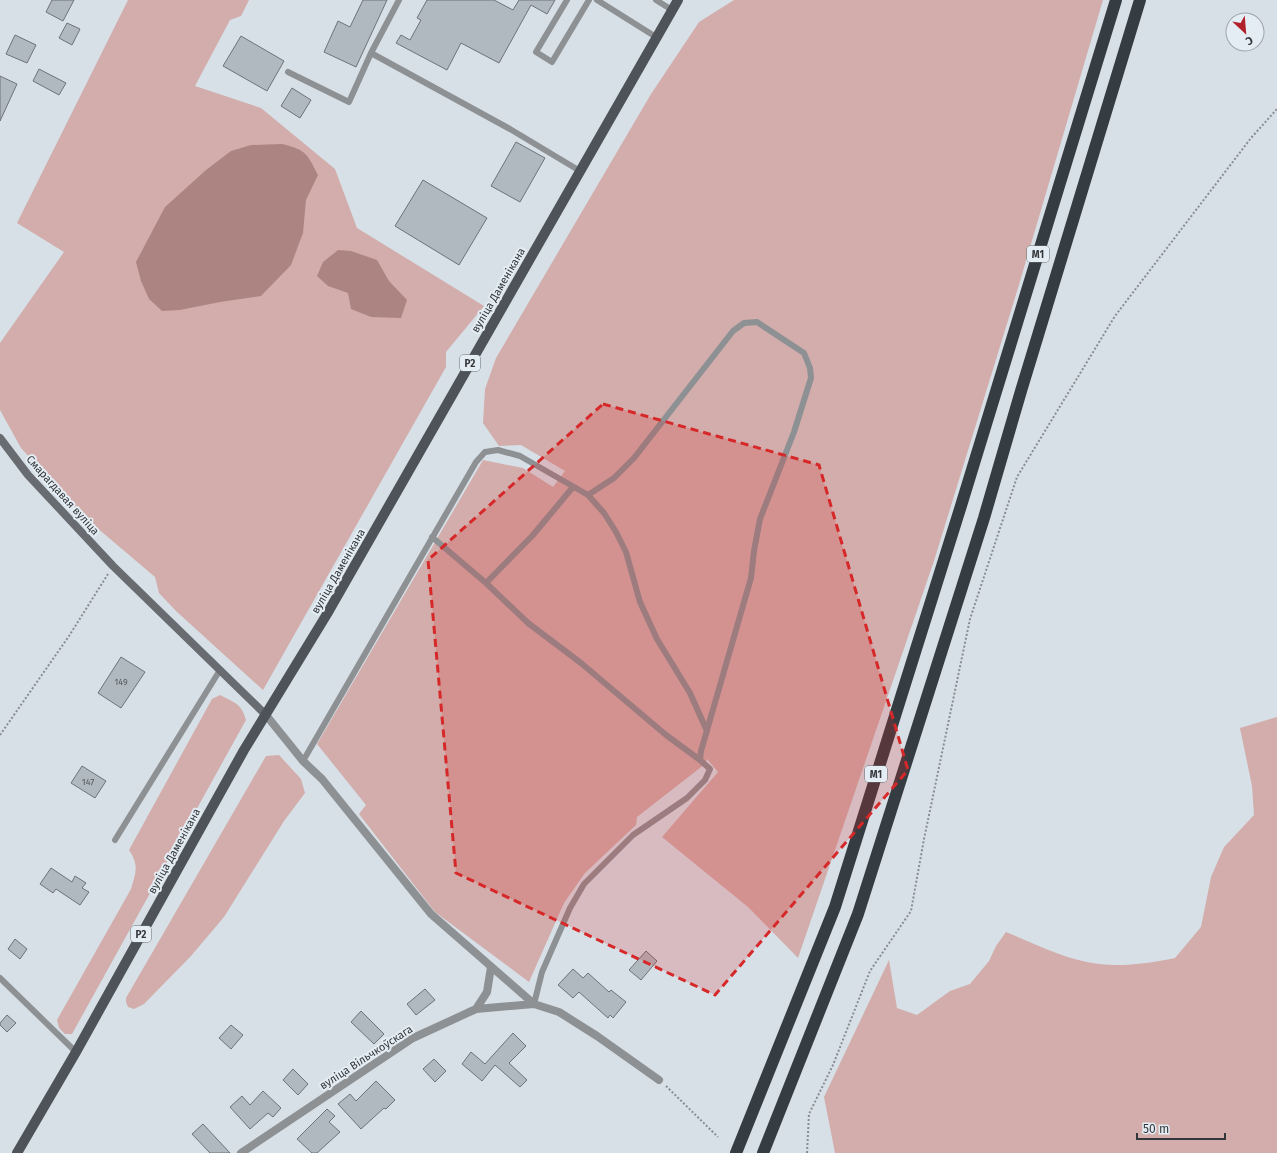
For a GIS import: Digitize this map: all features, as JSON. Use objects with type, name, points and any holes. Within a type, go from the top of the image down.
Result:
[{"type":"highway","name":"М1","points":[[736,1153],[835,906],[960,509],[1116,0]]},
{"type":"highway","name":"М1","points":[[763,1153],[858,914],[984,518],[1020,391],[1140,0]]},
{"type":"main road","name":"вуліца Даменікана","points":[[17,1153],[76,1052],[225,784],[331,607],[678,0]]},
{"type":"street","name":"Смарагдавая вуліца","points":[[0,438],[28,475],[113,566],[266,715]]},
{"type":"street","points":[[266,715],[303,761],[322,779],[431,914],[534,1004]]},
{"type":"street","points":[[476,1009],[487,992],[491,967]]},
{"type":"street","name":"вуліца Вільчкоўскага","points":[[241,1153],[413,1038],[476,1009],[534,1004],[559,1012],[597,1036],[659,1080]]},
{"type":"lane","points":[[288,72],[349,102],[371,52],[399,0]]},
{"type":"lane","points":[[567,0],[536,52],[552,62],[589,0]]},
{"type":"lane","points":[[597,0],[656,38]]},
{"type":"lane","points":[[608,7],[611,0]]},
{"type":"lane","points":[[656,0],[672,10]]},
{"type":"lane","points":[[371,52],[510,129],[580,171]]},
{"type":"lane","points":[[588,495],[614,478],[634,458],[733,330],[744,323],[756,322],[804,354],[810,368],[811,378],[794,432],[760,518],[751,578],[700,760]]},
{"type":"lane","points":[[303,761],[476,462],[485,452],[498,450],[520,456],[588,495],[604,513],[626,552],[640,602],[657,639],[690,693],[707,731]]},
{"type":"lane","points":[[486,583],[533,534],[573,487]]},
{"type":"lane","points":[[432,537],[486,583],[528,623],[581,663],[666,735],[710,769],[705,780],[687,798],[633,835],[584,884],[570,908],[542,972],[534,1004]]},
{"type":"lane","points":[[115,840],[220,670]]},
{"type":"lane","points":[[0,978],[76,1052]]},
{"type":"path","points":[[807,1153],[809,1114],[833,1065],[870,971],[911,911],[924,839],[970,619],[1017,477],[1115,316],[1251,138],[1277,109]]},
{"type":"path","points":[[0,735],[69,636],[113,566]]},
{"type":"path","points":[[659,1080],[718,1137]]},
{"type":"highlighted area","points":[[603,404],[819,465],[908,770],[715,995],[456,873],[428,560]]},
{"type":"shaded area","points":[[128,0],[249,0],[241,16],[230,20],[195,86],[261,108],[335,169],[357,228],[484,306],[446,352],[446,367],[263,690],[176,611],[159,593],[155,577],[83,516],[21,448],[0,410],[0,343],[64,252],[17,223]]},
{"type":"shaded area","points":[[734,0],[1103,0],[1018,288],[934,561],[798,958],[748,907],[662,837],[718,772],[707,759],[705,764],[637,817],[636,825],[585,873],[564,903],[529,982],[435,912],[359,814],[366,805],[317,744],[483,460],[523,468],[553,487],[565,471],[521,445],[499,446],[483,423],[485,389],[496,358],[651,94],[699,22]]},
{"type":"shaded area","points":[[282,144],[297,148],[305,154],[318,175],[306,200],[303,233],[291,265],[261,296],[180,310],[162,311],[149,299],[141,281],[136,262],[165,207],[206,170],[231,151],[251,145]]},
{"type":"shaded area","points":[[338,250],[351,251],[377,260],[389,281],[407,300],[401,318],[371,317],[351,309],[348,293],[328,286],[317,276],[323,262]]},
{"type":"shaded area","points":[[220,695],[237,704],[242,710],[246,720],[72,1034],[65,1034],[59,1028],[57,1020],[131,889],[136,869],[134,860],[129,850],[212,699]]},
{"type":"shaded area","points":[[1277,717],[1277,1153],[835,1153],[824,1097],[889,960],[897,1008],[917,1015],[950,991],[970,984],[989,961],[996,946],[1006,932],[1063,955],[1099,964],[1137,964],[1175,958],[1201,927],[1211,877],[1224,847],[1254,815],[1252,786],[1240,728]]},
{"type":"shaded area","points":[[279,755],[301,779],[305,793],[284,821],[224,917],[191,956],[144,1004],[134,1009],[128,1007],[126,998],[266,756]]},
{"type":"building","points":[[52,0],[74,0],[63,21],[46,12]]},
{"type":"building","points":[[363,0],[387,0],[356,67],[324,52],[338,21],[350,27]]},
{"type":"building","points":[[427,0],[494,0],[513,10],[519,0],[555,0],[547,14],[531,5],[499,63],[461,43],[447,70],[396,43],[401,35],[410,40],[421,20],[417,18]]},
{"type":"building","points":[[67,23],[80,29],[72,45],[59,38]]},
{"type":"building","points":[[15,35],[36,45],[27,63],[6,54]]},
{"type":"building","points":[[241,36],[284,61],[267,91],[223,66]]},
{"type":"building","points":[[39,69],[66,83],[59,95],[33,81]]},
{"type":"building","points":[[0,76],[17,84],[0,121]]},
{"type":"building","points":[[292,88],[311,100],[300,118],[281,106]]},
{"type":"building","points":[[516,142],[545,158],[520,202],[491,186]]},
{"type":"building","points":[[423,180],[487,218],[459,265],[395,226]]},
{"type":"building","points":[[121,657],[145,672],[121,708],[98,693]]},
{"type":"building","points":[[82,766],[106,781],[95,798],[71,783]]},
{"type":"building","points":[[51,868],[72,882],[75,876],[86,883],[82,888],[89,892],[80,905],[56,889],[53,893],[40,884]]},
{"type":"building","points":[[15,939],[27,949],[20,959],[8,949]]},
{"type":"building","points":[[646,951],[657,961],[641,980],[629,970]]},
{"type":"building","points":[[573,969],[583,978],[588,973],[609,992],[611,990],[626,1002],[613,1018],[610,1015],[608,1018],[579,992],[573,998],[558,985]]},
{"type":"building","points":[[425,989],[435,1000],[416,1015],[407,1004]]},
{"type":"building","points":[[361,1011],[384,1034],[374,1044],[351,1022]]},
{"type":"building","points":[[7,1015],[16,1023],[7,1032],[0,1025],[0,1023]]},
{"type":"building","points":[[231,1025],[243,1035],[231,1049],[219,1038]]},
{"type":"building","points":[[513,1033],[526,1046],[509,1063],[527,1080],[520,1087],[495,1065],[482,1081],[462,1064],[471,1052],[485,1064]]},
{"type":"building","points":[[434,1059],[446,1071],[435,1082],[423,1069]]},
{"type":"building","points":[[293,1069],[308,1084],[298,1095],[283,1080]]},
{"type":"building","points":[[376,1081],[395,1100],[361,1129],[338,1104],[350,1094],[356,1101]]},
{"type":"building","points":[[263,1091],[281,1108],[273,1117],[268,1113],[250,1129],[230,1107],[242,1096],[250,1105]]},
{"type":"building","points":[[327,1109],[335,1116],[329,1122],[340,1132],[317,1153],[312,1153],[297,1139]]},
{"type":"building","points":[[203,1124],[230,1153],[210,1153],[192,1134]]}]
